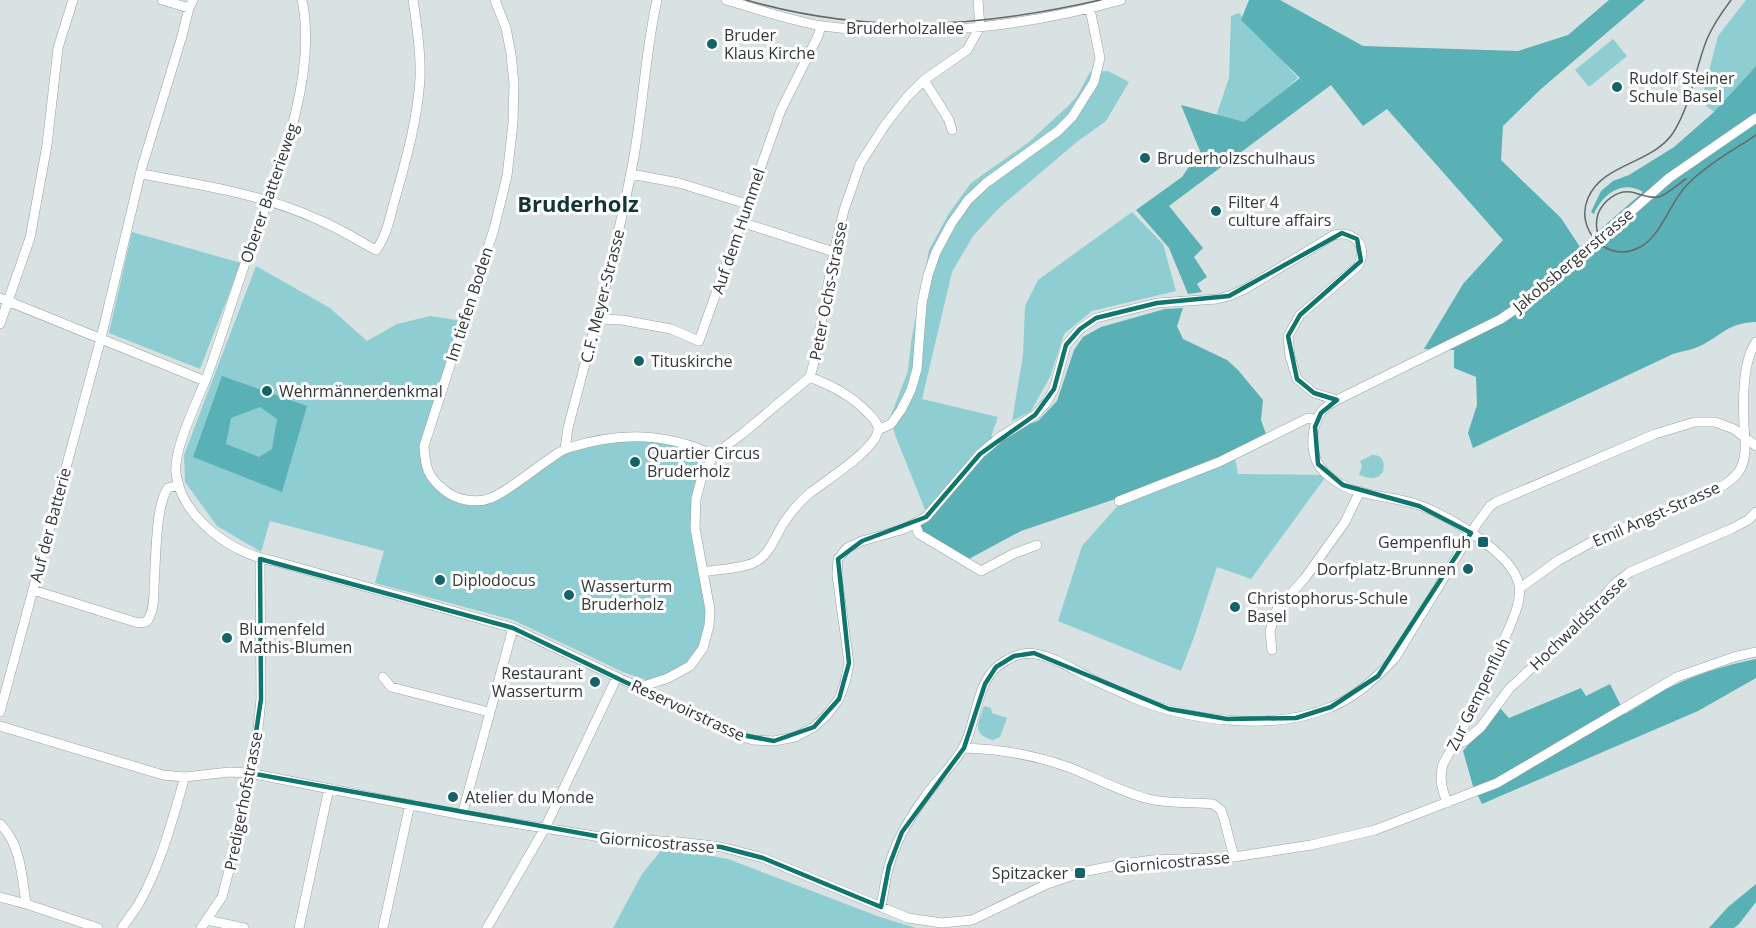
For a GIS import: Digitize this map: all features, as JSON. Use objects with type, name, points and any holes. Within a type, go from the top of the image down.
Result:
[{"type":"street","points":[[0,324],[4,299],[30,238],[47,145],[58,48],[73,0]]},
{"type":"street","points":[[162,0],[191,4]]},
{"type":"street","name":"Oberer Batterieweg","points":[[205,381],[295,116],[306,42],[305,12],[302,0]]},
{"type":"street","points":[[141,174],[225,189],[268,201],[319,219],[376,250],[384,238],[415,115],[420,77],[418,32],[413,0]]},
{"type":"street","name":"Im tiefen Boden","points":[[495,0],[506,28],[514,84],[513,123],[507,176],[494,229],[424,446],[425,462],[433,481],[450,495],[473,501],[491,498],[565,449],[601,439],[636,435],[668,439],[714,455]]},
{"type":"street","name":"C.F. Meyer-Strasse","points":[[565,449],[568,428],[613,259],[631,174],[651,26],[657,0]]},
{"type":"street","name":"Bruderholzallee","points":[[726,0],[821,26],[890,30],[980,27],[1090,9],[1121,0]]},
{"type":"street","points":[[978,0],[980,27]]},
{"type":"street","name":"Auf der Batterie","points":[[0,712],[100,338],[141,174],[191,4]]},
{"type":"street","points":[[878,430],[891,424],[911,390],[917,369],[922,303],[928,275],[936,252],[951,224],[968,200],[986,183],[1058,131],[1072,117],[1094,82],[1100,58],[1090,9]]},
{"type":"street","name":"Auf dem Hummel","points":[[597,319],[622,320],[671,329],[699,341],[782,110],[821,26]]},
{"type":"street","name":"Peter Ochs-Strasse","points":[[638,688],[668,678],[690,666],[703,648],[709,626],[710,610],[695,528],[696,499],[702,476],[714,455],[810,377],[834,252],[844,210],[860,164],[885,125],[907,97],[924,80],[967,50],[980,27]]},
{"type":"street","points":[[924,80],[949,120],[952,129]]},
{"type":"street","name":"Jakobsbergerstrasse","points":[[1317,420],[1326,408],[1337,400],[1501,319],[1538,294],[1669,178],[1756,117]]},
{"type":"street","points":[[631,174],[679,183],[747,204]]},
{"type":"street","points":[[741,222],[834,252]]},
{"type":"street","name":"Reservoirstrasse","points":[[205,381],[176,460],[176,472],[184,499],[212,532],[230,545],[260,559],[513,628],[731,733],[753,740],[774,741],[787,739],[814,727],[839,699],[845,683],[849,663],[837,575],[838,559],[847,548],[862,541],[904,529],[926,517],[980,454],[1000,437],[1035,416],[1054,389],[1066,345],[1080,329],[1096,318],[1157,303],[1229,296],[1245,289],[1334,235],[1342,233],[1350,235],[1357,239],[1361,247],[1361,261],[1358,266],[1300,315],[1288,336],[1290,356],[1298,379],[1314,393],[1337,400]]},
{"type":"street","points":[[4,299],[205,381]]},
{"type":"street","name":"Emil Angst-Strasse","points":[[1520,588],[1559,560],[1597,539],[1724,484],[1736,476],[1745,453],[1745,377],[1749,352],[1756,342]]},
{"type":"street","points":[[703,572],[758,561],[768,551],[796,506],[845,468],[875,440],[877,424],[857,401],[841,390],[810,377]]},
{"type":"street","points":[[1119,501],[1219,462],[1308,418],[1317,420],[1313,450],[1318,464],[1327,475],[1343,485],[1360,491],[1419,506],[1471,533],[1513,568],[1520,588]]},
{"type":"street","points":[[881,907],[889,866],[902,832],[924,798],[964,748],[985,684],[996,667],[1014,656],[1034,653],[1053,659],[1135,698],[1195,715],[1262,721],[1296,718],[1331,707],[1359,691],[1395,658],[1471,533],[1496,502],[1655,434],[1695,423],[1715,422],[1734,429],[1756,446]]},
{"type":"street","points":[[33,590],[138,623],[146,622],[150,616],[154,598],[162,497],[168,488],[179,485]]},
{"type":"street","points":[[1272,650],[1270,631],[1277,609],[1305,578],[1345,522],[1360,491]]},
{"type":"street","name":"Hochwaldstrasse","points":[[1453,745],[1465,741],[1481,727],[1509,689],[1577,626],[1613,585],[1630,572],[1731,529],[1748,520],[1756,512]]},
{"type":"street","points":[[915,524],[919,534],[981,571],[1013,554],[1037,545]]},
{"type":"street","name":"Predigerhofstrasse","points":[[204,924],[222,897],[255,758],[261,699],[260,559]]},
{"type":"street","name":"Zur Gempenfluh","points":[[1447,803],[1440,775],[1443,764],[1490,678],[1516,611],[1520,588]]},
{"type":"street","points":[[462,814],[513,628]]},
{"type":"street","name":"Giornicostrasse","points":[[0,726],[152,772],[185,777],[229,772],[250,773],[462,814],[607,838],[721,847],[763,858],[908,918],[942,923],[972,920],[1047,884],[1083,872],[1152,860],[1234,857],[1311,845],[1375,830],[1497,783],[1677,677],[1734,657],[1756,652]]},
{"type":"street","points":[[383,677],[391,687],[489,712]]},
{"type":"street","points":[[487,928],[545,828],[617,677]]},
{"type":"street","points":[[964,748],[991,749],[1030,756],[1068,767],[1125,792],[1152,800],[1213,804],[1221,810],[1234,857]]},
{"type":"street","points":[[122,928],[138,906],[150,881],[185,777]]},
{"type":"street","points":[[299,928],[329,788]]},
{"type":"street","points":[[384,926],[410,804]]},
{"type":"street","points":[[0,824],[11,836],[16,847],[26,904]]},
{"type":"street","points":[[0,897],[98,928]]},
{"type":"street","points":[[204,924],[244,928]]},
{"type":"highlighted area","points":[[1342,233],[1357,239],[1361,261],[1300,315],[1288,336],[1297,379],[1314,393],[1337,400],[1321,413],[1315,427],[1318,464],[1343,485],[1419,506],[1471,533],[1378,676],[1331,707],[1296,718],[1227,719],[1169,709],[1034,653],[1014,656],[996,667],[985,684],[964,748],[902,832],[889,866],[881,907],[763,858],[721,847],[607,838],[250,773],[261,699],[260,559],[513,628],[731,733],[774,741],[814,727],[839,699],[849,663],[838,559],[862,541],[926,517],[980,454],[1035,415],[1054,389],[1066,345],[1080,329],[1096,318],[1157,303],[1229,296]]},
{"type":"shaded area","points":[[1249,0],[1280,0],[1363,46],[1518,51],[1568,35],[1609,0],[1645,0],[1541,89],[1503,126],[1501,160],[1561,218],[1580,247],[1643,192],[1635,188],[1620,188],[1607,195],[1594,214],[1591,212],[1601,191],[1613,181],[1629,175],[1674,147],[1714,112],[1756,66],[1756,322],[1732,327],[1694,349],[1673,354],[1473,448],[1468,433],[1477,405],[1476,377],[1454,368],[1454,350],[1424,349],[1463,284],[1503,240],[1387,109],[1363,126],[1331,85],[1169,206],[1203,248],[1194,257],[1207,277],[1197,284],[1202,292],[1188,294],[1169,248],[1136,210],[1182,177],[1200,151],[1181,105],[1244,122],[1300,78],[1241,20]]},
{"type":"shaded area","points":[[1746,0],[1756,0],[1756,66],[1714,112],[1701,102],[1718,36]]},
{"type":"shaded area","points":[[1239,13],[1298,78],[1236,132],[1213,125],[1229,78],[1231,16]]},
{"type":"shaded area","points":[[1613,39],[1627,56],[1589,87],[1575,70]]},
{"type":"shaded area","points":[[1108,71],[1129,82],[1106,121],[1078,141],[1000,207],[973,236],[952,272],[922,399],[998,417],[991,437],[926,512],[895,435],[891,415],[908,371],[911,342],[929,250],[949,213],[971,183],[1029,142],[1068,106],[1077,96],[1090,72]]},
{"type":"shaded area","points":[[1132,212],[1163,244],[1176,291],[1092,311],[1064,334],[1050,377],[1031,411],[1012,421],[1023,355],[1025,306],[1038,280]]},
{"type":"shaded area","points":[[132,232],[241,263],[200,369],[109,333]]},
{"type":"shaded area","points":[[256,266],[330,308],[367,341],[397,324],[430,316],[463,321],[424,446],[425,462],[450,495],[491,498],[565,449],[636,435],[696,446],[704,459],[696,499],[709,626],[690,666],[651,682],[623,672],[513,620],[375,583],[384,551],[270,521],[261,552],[217,526],[185,482],[184,455]]},
{"type":"shaded area","points":[[1183,308],[1177,326],[1183,339],[1227,360],[1238,370],[1263,400],[1261,420],[1266,434],[1220,458],[1127,495],[1021,531],[965,561],[919,534],[915,524],[991,437],[1038,421],[1057,401],[1074,350],[1083,337],[1101,327],[1165,309]]},
{"type":"shaded area","points":[[222,376],[307,406],[282,492],[193,457]],"holes":[[[260,407],[277,419],[272,449],[259,457],[226,444],[231,418]]]},
{"type":"shaded area","points":[[1372,455],[1379,456],[1382,460],[1383,472],[1375,478],[1359,475],[1362,466],[1360,461]]},
{"type":"shaded area","points":[[1235,458],[1238,474],[1327,475],[1251,579],[1217,567],[1181,671],[1058,621],[1082,546],[1122,501]]},
{"type":"shaded area","points":[[1756,659],[1756,678],[1698,711],[1482,804],[1473,786],[1463,751],[1499,707],[1509,718],[1581,688],[1586,696],[1610,684],[1625,714],[1666,689],[1688,679],[1721,667]]},
{"type":"shaded area","points":[[984,706],[991,708],[992,713],[1007,718],[1000,737],[993,740],[979,731]]},
{"type":"shaded area","points":[[664,847],[728,859],[880,917],[916,928],[613,928],[642,874]]},
{"type":"shaded area","points":[[1756,884],[1756,902],[1739,924],[1734,928],[1709,928],[1728,907]]},
{"type":"tram line","points":[[746,0],[835,19],[923,24],[1010,17],[1100,0]]},
{"type":"tram line","points":[[1731,0],[1707,39],[1689,99],[1673,133],[1653,151],[1616,170],[1595,186],[1588,198],[1585,210],[1590,232],[1606,248],[1628,251],[1640,247],[1654,235],[1680,193],[1693,179],[1756,135]]},
{"type":"tram line","points":[[1601,241],[1596,228],[1597,218],[1600,209],[1611,197],[1626,192],[1659,197],[1686,179]]},
{"type":"place","name":"Bruder Klaus Kirche","points":[[712,44]]},
{"type":"place","name":"Rudolf Steiner Schule Basel","points":[[1617,87]]},
{"type":"place","name":"Bruderholzschulhaus","points":[[1145,158]]},
{"type":"place","name":"Filter 4 culture affairs","points":[[1216,211]]},
{"type":"place","name":"Tituskirche","points":[[639,361]]},
{"type":"place","name":"Wehrmännerdenkmal","points":[[267,391]]},
{"type":"place","name":"Quartier Circus Bruderholz","points":[[635,462]]},
{"type":"place","name":"Gempenfluh","points":[[1483,542]]},
{"type":"place","name":"Dorfplatz-Brunnen","points":[[1468,569]]},
{"type":"place","name":"Diplodocus","points":[[440,580]]},
{"type":"place","name":"Wasserturm Bruderholz","points":[[569,595]]},
{"type":"place","name":"Christophorus-Schule Basel","points":[[1235,607]]},
{"type":"place","name":"Blumenfeld Mathis-Blumen","points":[[227,638]]},
{"type":"place","name":"Restaurant Wasserturm","points":[[595,682]]},
{"type":"place","name":"Atelier du Monde","points":[[453,797]]},
{"type":"place","name":"Spitzacker","points":[[1080,873]]},
{"type":"district","name":"Bruderholz","points":[[578,204]]}]
